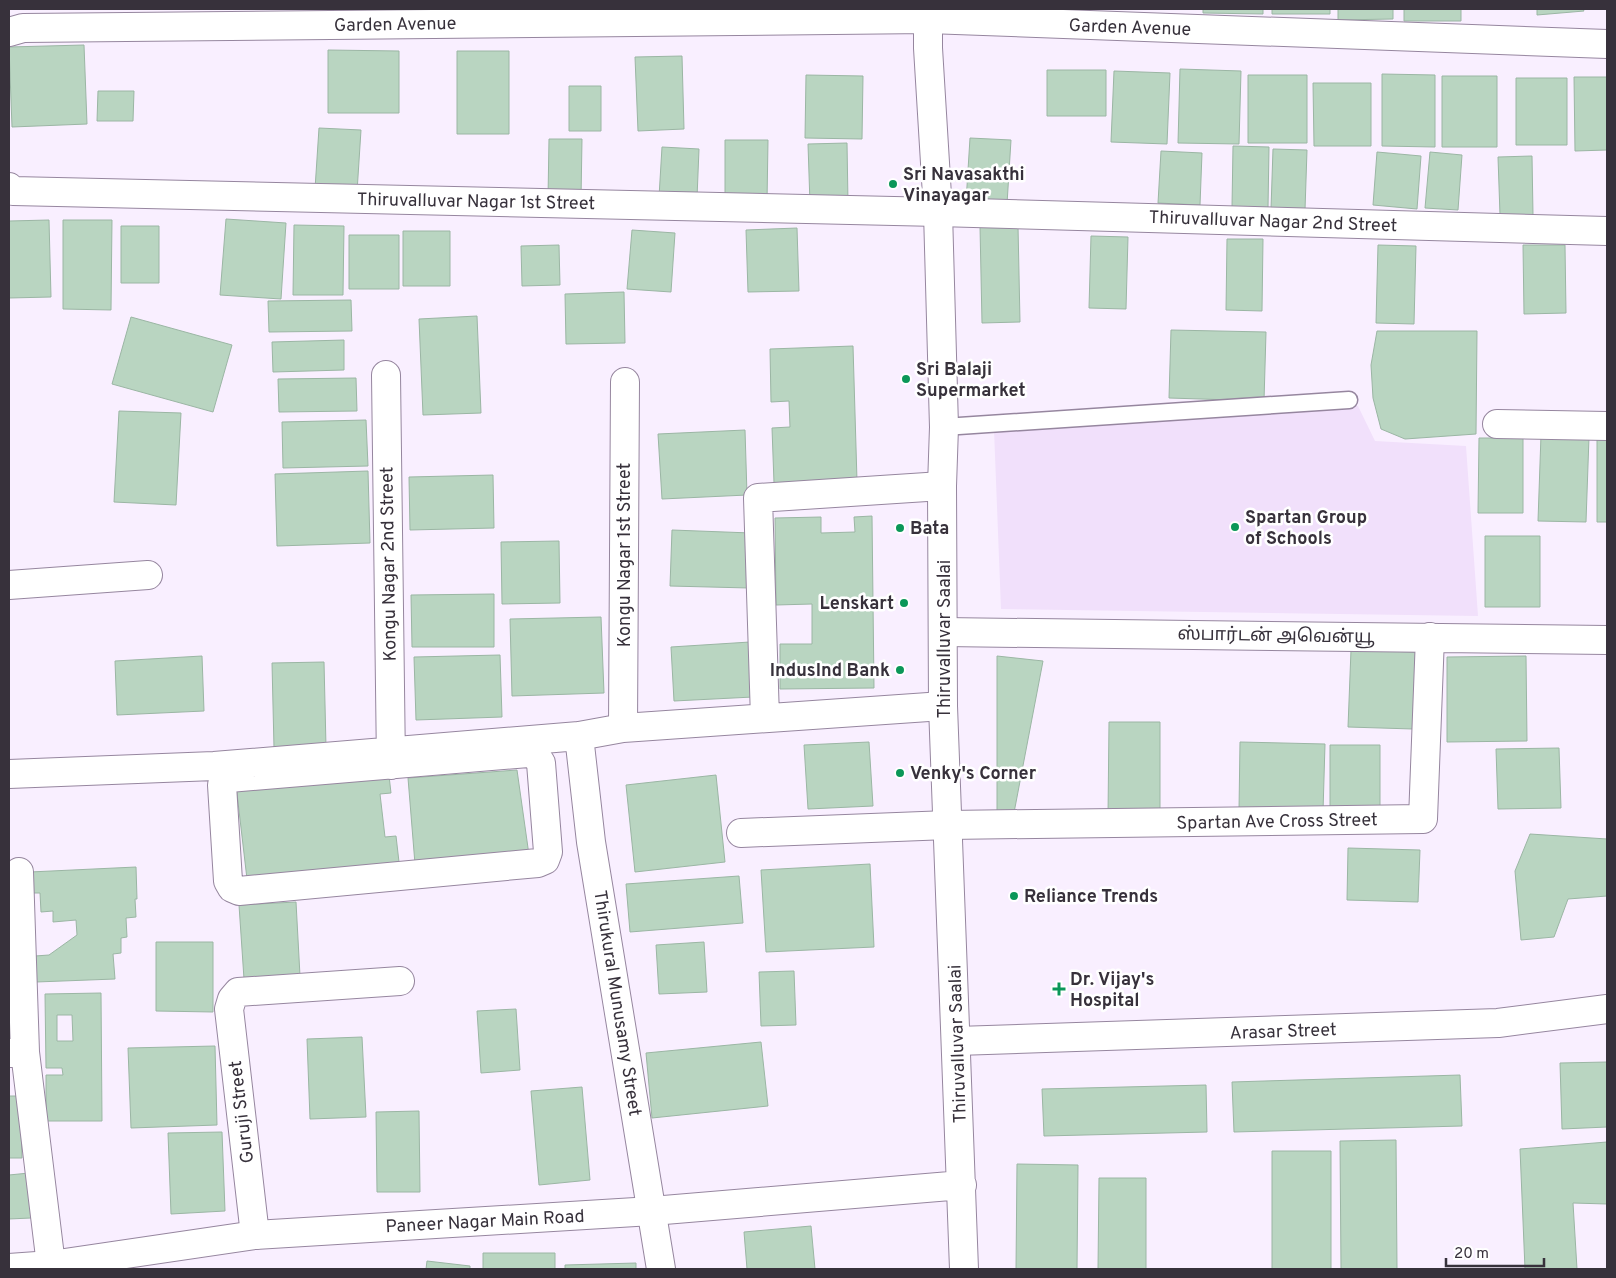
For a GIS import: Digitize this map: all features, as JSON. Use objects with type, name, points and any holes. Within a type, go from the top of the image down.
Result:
[{"type":"street","name":"Garden Avenue","points":[[18,23],[928,14],[1607,44]]},
{"type":"street","name":"Thiruvalluvar Saalai","points":[[928,14],[928,48],[938,212],[944,427],[942,486],[943,706],[964,1269]]},
{"type":"street","name":"Thiruvalluvar Nagar 1st Street","points":[[11,189],[938,212]]},
{"type":"street","name":"Thiruvalluvar Nagar 2nd Street","points":[[938,212],[1607,231]]},
{"type":"street","name":"Kongu Nagar 2nd Street","points":[[386,375],[391,758]]},
{"type":"street","name":"Kongu Nagar 1st Street","points":[[623,728],[625,382]]},
{"type":"street","points":[[1497,424],[1607,426]]},
{"type":"street","points":[[765,718],[758,498],[942,486]]},
{"type":"street","points":[[9,585],[148,575]]},
{"type":"street","name":"ஸ்பார்டன் அவென்யூ","points":[[944,632],[1607,640]]},
{"type":"street","name":"Spartan Ave Cross Street","points":[[948,825],[1423,820],[1430,637]]},
{"type":"street","points":[[9,774],[391,758],[528,753],[536,756],[541,763],[548,852],[545,860],[538,863],[239,891],[232,888],[228,881],[222,785],[224,780],[229,778],[391,758],[579,736],[623,728],[943,706]]},
{"type":"street","name":"Thirukural Munusamy Street","points":[[579,736],[587,812],[661,1269]]},
{"type":"street","points":[[544,816],[587,812]]},
{"type":"street","points":[[742,833],[948,825]]},
{"type":"street","points":[[19,872],[17,1053],[51,1265]]},
{"type":"street","name":"Guruji Street","points":[[255,1235],[229,1009],[232,999],[238,992],[400,981]]},
{"type":"street","name":"Arasar Street","points":[[957,1042],[1498,1023],[1607,1009]]},
{"type":"street","name":"Paneer Nagar Main Road","points":[[9,1268],[51,1265],[255,1235],[652,1211],[962,1185]]},
{"type":"lane","points":[[944,427],[1349,400]]},
{"type":"shaded area","name":"Spartan Group of Schools","points":[[1358,406],[1375,441],[1466,446],[1478,616],[1001,609],[994,430]]},
{"type":"building","points":[[1203,9],[1263,9],[1263,14],[1203,13]]},
{"type":"building","points":[[1272,9],[1330,9],[1330,14],[1272,14]]},
{"type":"building","points":[[1338,9],[1393,9],[1393,19],[1338,20]]},
{"type":"building","points":[[1404,9],[1461,9],[1461,21],[1404,21]]},
{"type":"building","points":[[1537,9],[1583,9],[1584,11],[1537,15]]},
{"type":"building","points":[[84,45],[87,124],[12,127],[9,47]]},
{"type":"building","points":[[328,50],[399,51],[399,113],[328,113]]},
{"type":"building","points":[[457,51],[509,51],[509,134],[457,134]]},
{"type":"building","points":[[682,56],[684,129],[638,131],[635,57]]},
{"type":"building","points":[[1180,69],[1241,71],[1239,144],[1178,143]]},
{"type":"building","points":[[1047,70],[1106,70],[1106,116],[1047,116]]},
{"type":"building","points":[[1114,71],[1170,73],[1167,144],[1111,142]]},
{"type":"building","points":[[1382,74],[1435,75],[1435,147],[1382,146]]},
{"type":"building","points":[[806,75],[863,76],[862,139],[805,138]]},
{"type":"building","points":[[1248,75],[1307,75],[1307,143],[1248,143]]},
{"type":"building","points":[[1442,76],[1497,76],[1497,147],[1442,147]]},
{"type":"building","points":[[1574,77],[1607,77],[1607,150],[1575,151]]},
{"type":"building","points":[[1516,78],[1567,78],[1567,145],[1516,145]]},
{"type":"building","points":[[1313,83],[1371,83],[1371,146],[1314,146]]},
{"type":"building","points":[[569,86],[601,86],[601,131],[569,131]]},
{"type":"building","points":[[98,91],[134,91],[133,121],[97,121]]},
{"type":"building","points":[[319,128],[361,130],[357,192],[315,189]]},
{"type":"building","points":[[970,138],[1011,140],[1007,204],[966,202]]},
{"type":"building","points":[[549,139],[582,139],[581,199],[548,198]]},
{"type":"building","points":[[725,140],[768,140],[767,202],[725,202]]},
{"type":"building","points":[[847,143],[848,203],[810,204],[808,144]]},
{"type":"building","points":[[1233,146],[1269,147],[1268,208],[1232,207]]},
{"type":"building","points":[[662,147],[699,149],[697,198],[659,197]]},
{"type":"building","points":[[1273,149],[1307,150],[1305,210],[1271,209]]},
{"type":"building","points":[[1161,151],[1202,153],[1200,205],[1158,203]]},
{"type":"building","points":[[1377,152],[1421,156],[1417,209],[1373,205]]},
{"type":"building","points":[[1430,152],[1462,155],[1458,210],[1425,208]]},
{"type":"building","points":[[1532,156],[1533,215],[1500,215],[1498,157]]},
{"type":"building","points":[[226,219],[286,223],[281,299],[220,295]]},
{"type":"building","points":[[49,220],[51,297],[9,298],[9,221]]},
{"type":"building","points":[[63,220],[112,220],[111,310],[63,309]]},
{"type":"building","points":[[294,225],[344,226],[343,295],[293,295]]},
{"type":"building","points":[[121,226],[159,226],[159,283],[121,283]]},
{"type":"building","points":[[980,226],[1018,226],[1020,322],[982,323]]},
{"type":"building","points":[[797,228],[799,291],[748,292],[746,230]]},
{"type":"building","points":[[632,230],[675,233],[671,292],[627,289]]},
{"type":"building","points":[[403,231],[450,231],[450,286],[403,286]]},
{"type":"building","points":[[349,235],[399,235],[399,289],[349,289]]},
{"type":"building","points":[[1091,236],[1128,237],[1126,309],[1089,308]]},
{"type":"building","points":[[1227,239],[1263,239],[1262,311],[1226,310]]},
{"type":"building","points":[[559,245],[560,285],[522,286],[521,246]]},
{"type":"building","points":[[1378,245],[1416,246],[1414,324],[1376,323]]},
{"type":"building","points":[[1523,245],[1565,245],[1566,313],[1524,314]]},
{"type":"building","points":[[624,292],[625,343],[566,344],[565,294]]},
{"type":"building","points":[[351,300],[352,331],[269,332],[268,301]]},
{"type":"building","points":[[477,316],[481,413],[423,415],[419,319]]},
{"type":"building","points":[[131,317],[232,345],[213,412],[112,384]]},
{"type":"building","points":[[1171,330],[1266,332],[1264,401],[1169,398]]},
{"type":"building","points":[[1377,331],[1477,331],[1476,434],[1405,439],[1381,429],[1373,398],[1371,365]]},
{"type":"building","points":[[344,340],[344,370],[273,372],[272,342]]},
{"type":"building","points":[[853,346],[857,481],[774,483],[772,428],[790,427],[789,401],[771,402],[770,349]]},
{"type":"building","points":[[356,378],[357,411],[279,412],[278,379]]},
{"type":"building","points":[[119,411],[181,413],[176,505],[114,502]]},
{"type":"building","points":[[366,420],[368,466],[283,468],[282,422]]},
{"type":"building","points":[[745,430],[747,495],[662,499],[658,434]]},
{"type":"building","points":[[1541,435],[1589,437],[1586,522],[1538,521]]},
{"type":"building","points":[[1479,438],[1523,438],[1523,513],[1478,513]]},
{"type":"building","points":[[1597,440],[1607,440],[1607,522],[1597,522]]},
{"type":"building","points":[[368,471],[370,543],[277,546],[275,474]]},
{"type":"building","points":[[493,475],[494,528],[410,530],[409,477]]},
{"type":"building","points":[[872,516],[874,688],[780,689],[780,644],[812,644],[812,604],[776,605],[775,518],[821,517],[821,533],[855,532],[854,517]]},
{"type":"building","points":[[672,530],[751,533],[749,588],[670,586]]},
{"type":"building","points":[[1485,536],[1540,536],[1540,607],[1485,607]]},
{"type":"building","points":[[559,541],[560,603],[502,604],[501,542]]},
{"type":"building","points":[[494,594],[494,647],[412,647],[411,595]]},
{"type":"building","points":[[601,617],[604,693],[512,696],[510,619]]},
{"type":"building","points":[[750,642],[753,697],[674,701],[671,647]]},
{"type":"building","points":[[1351,650],[1416,652],[1413,729],[1348,727]]},
{"type":"building","points":[[500,655],[502,717],[416,720],[414,657]]},
{"type":"building","points":[[202,656],[204,711],[117,715],[115,661]]},
{"type":"building","points":[[997,656],[1043,661],[1013,818],[997,817]]},
{"type":"building","points":[[1526,656],[1527,741],[1447,742],[1447,657]]},
{"type":"building","points":[[324,662],[326,747],[274,748],[272,663]]},
{"type":"building","points":[[1109,722],[1160,722],[1160,816],[1108,816]]},
{"type":"building","points":[[869,742],[873,806],[808,809],[804,745]]},
{"type":"building","points":[[1240,742],[1325,744],[1323,812],[1239,810]]},
{"type":"building","points":[[1330,745],[1380,745],[1380,817],[1330,817]]},
{"type":"building","points":[[1559,748],[1561,808],[1498,809],[1496,749]]},
{"type":"building","points":[[388,767],[391,793],[380,794],[385,837],[396,836],[399,862],[247,879],[236,785]]},
{"type":"building","points":[[517,770],[529,855],[415,864],[408,778]]},
{"type":"building","points":[[716,775],[725,862],[635,872],[626,785]]},
{"type":"building","points":[[1530,834],[1607,839],[1607,896],[1568,899],[1554,937],[1521,940],[1515,871]]},
{"type":"building","points":[[1348,848],[1420,850],[1418,902],[1347,900]]},
{"type":"building","points":[[870,864],[874,947],[766,952],[761,870]]},
{"type":"building","points":[[136,867],[136,917],[126,918],[127,937],[121,938],[121,953],[113,954],[115,979],[36,982],[35,956],[49,955],[77,935],[76,920],[53,922],[53,911],[41,912],[40,893],[32,893],[30,872]]},
{"type":"building","points":[[739,876],[743,923],[630,932],[626,884]]},
{"type":"building","points":[[296,902],[300,976],[244,979],[239,905]]},
{"type":"building","points":[[156,942],[213,942],[213,1012],[156,1011]]},
{"type":"building","points":[[704,942],[707,992],[659,994],[656,945]]},
{"type":"building","points":[[794,971],[796,1025],[761,1026],[759,972]]},
{"type":"building","points":[[101,993],[102,1121],[46,1121],[46,1075],[63,1075],[62,1068],[46,1068],[45,994]],"holes":[[[57,1015],[72,1015],[73,1041],[57,1041]]]},
{"type":"building","points":[[516,1009],[520,1070],[481,1073],[477,1011]]},
{"type":"building","points":[[362,1037],[366,1117],[310,1119],[307,1039]]},
{"type":"building","points":[[761,1042],[768,1106],[652,1118],[646,1053]]},
{"type":"building","points":[[215,1046],[217,1125],[131,1128],[128,1048]]},
{"type":"building","points":[[1607,1062],[1607,1127],[1562,1129],[1560,1063]]},
{"type":"building","points":[[1460,1075],[1462,1126],[1234,1132],[1232,1082]]},
{"type":"building","points":[[1206,1085],[1207,1132],[1044,1136],[1042,1089]]},
{"type":"building","points":[[582,1087],[590,1180],[539,1185],[531,1091]]},
{"type":"building","points":[[9,1096],[20,1096],[22,1158],[9,1158]]},
{"type":"building","points":[[419,1111],[420,1192],[377,1192],[376,1112]]},
{"type":"building","points":[[222,1132],[225,1211],[171,1214],[168,1133]]},
{"type":"building","points":[[1396,1140],[1397,1269],[1341,1269],[1340,1141]]},
{"type":"building","points":[[1607,1142],[1607,1204],[1573,1203],[1577,1269],[1525,1269],[1520,1149]]},
{"type":"building","points":[[1272,1151],[1331,1151],[1331,1269],[1272,1269]]},
{"type":"building","points":[[1017,1164],[1078,1165],[1077,1269],[1016,1269]]},
{"type":"building","points":[[29,1173],[31,1218],[9,1219],[9,1175]]},
{"type":"building","points":[[1099,1178],[1146,1178],[1146,1269],[1098,1269]]},
{"type":"building","points":[[811,1226],[815,1269],[747,1269],[744,1232]]},
{"type":"building","points":[[483,1253],[555,1253],[555,1269],[483,1269]]},
{"type":"building","points":[[427,1261],[470,1266],[470,1269],[426,1269]]},
{"type":"building","points":[[636,1263],[636,1269],[565,1269],[565,1265]]},
{"type":"place","name":"Sri Navasakthi Vinayagar","points":[[893,184]]},
{"type":"place","name":"Sri Balaji Supermarket","points":[[906,379]]},
{"type":"place","name":"Spartan Group of Schools","points":[[1235,527]]},
{"type":"place","name":"Bata","points":[[900,528]]},
{"type":"place","name":"Lenskart","points":[[904,603]]},
{"type":"place","name":"IndusInd Bank","points":[[900,670]]},
{"type":"place","name":"Venky's Corner","points":[[900,773]]},
{"type":"place","name":"Reliance Trends","points":[[1014,896]]},
{"type":"place","name":"Dr. Vijay's Hospital","points":[[1059,989]]}]
